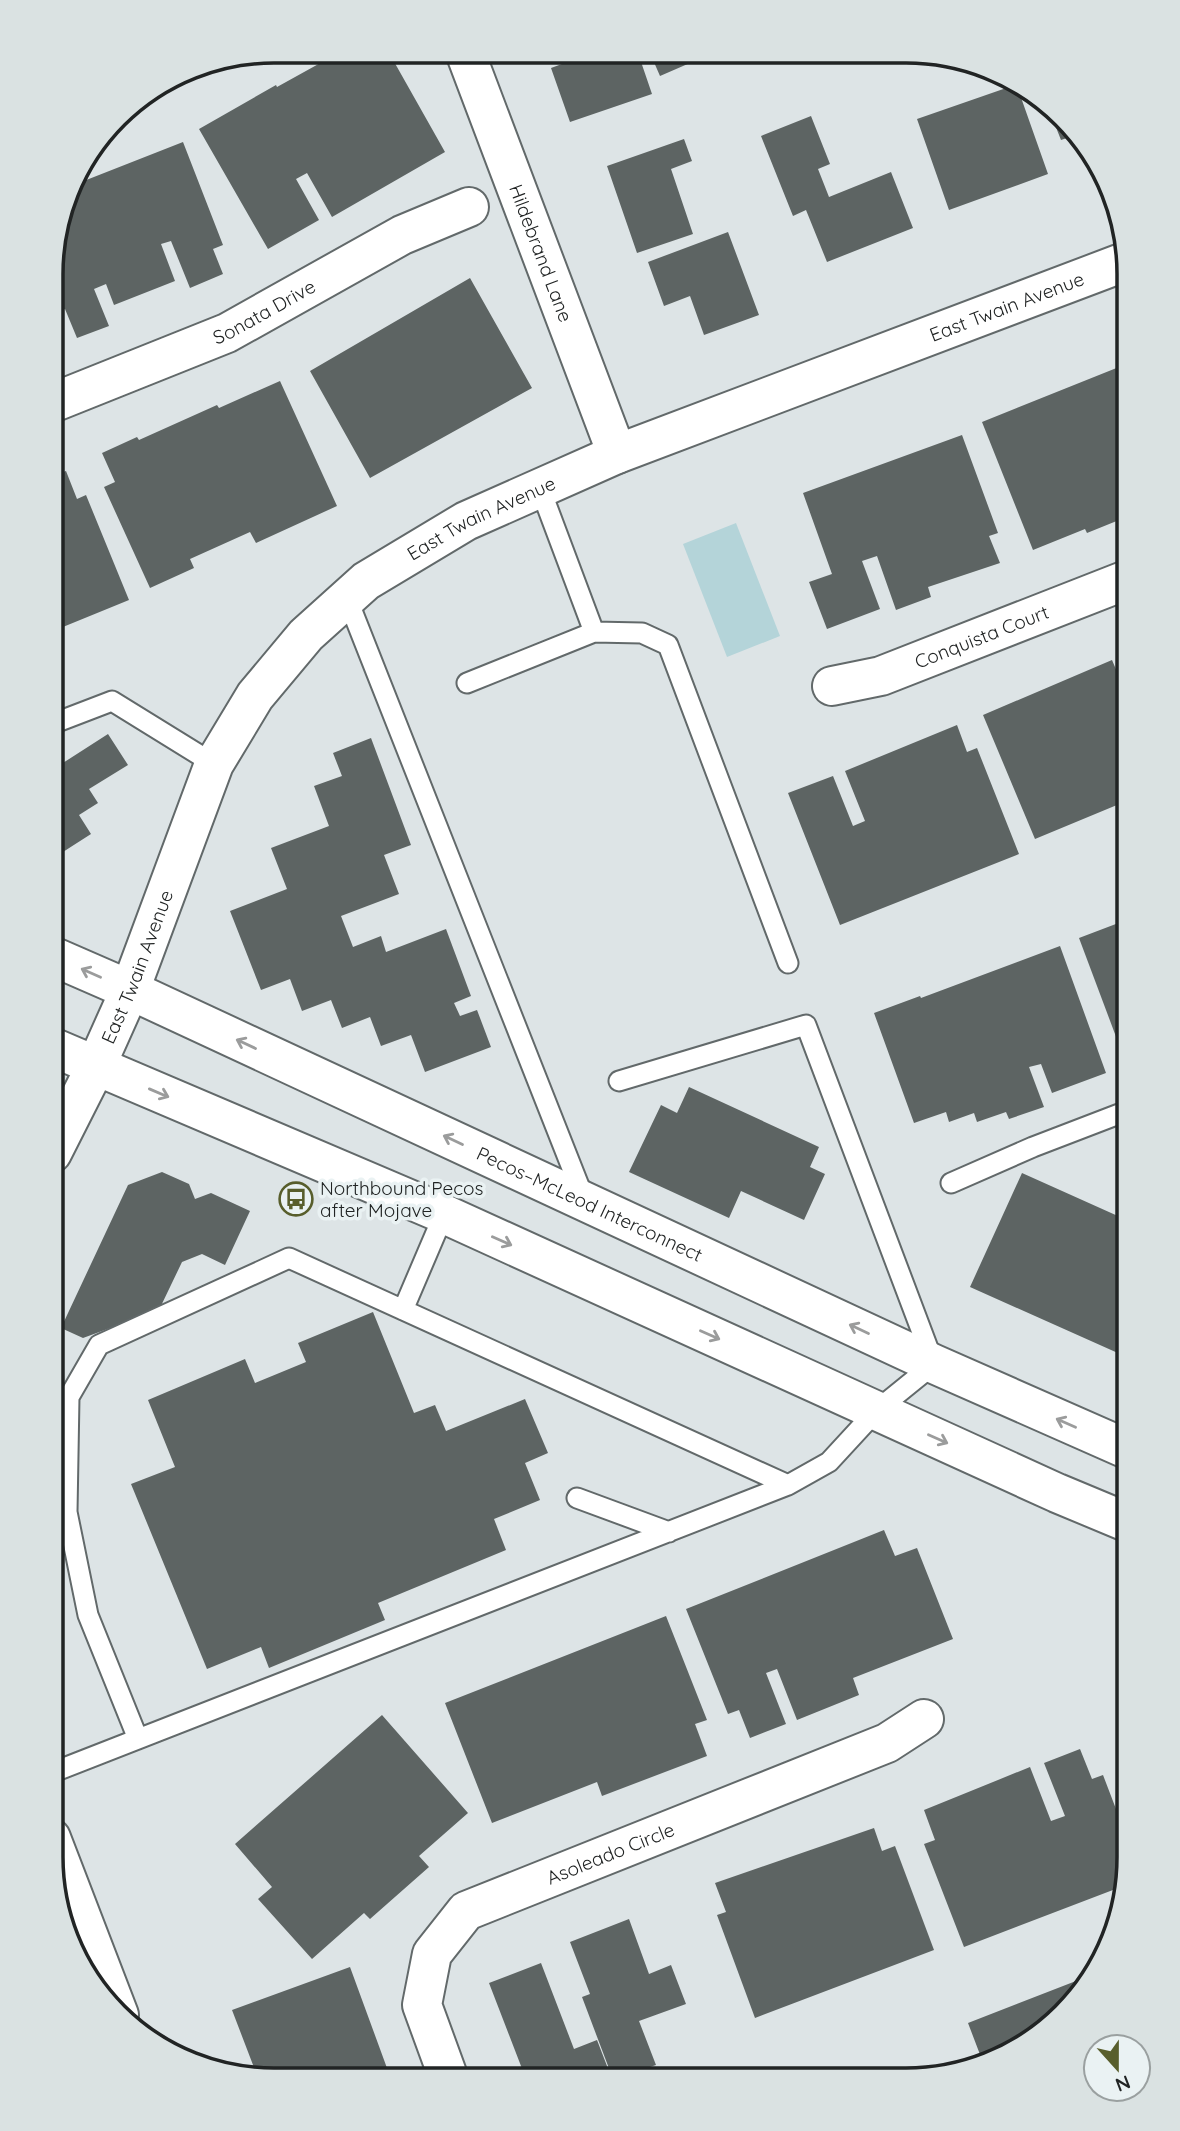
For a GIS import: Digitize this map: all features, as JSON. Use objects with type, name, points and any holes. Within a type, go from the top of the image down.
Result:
[{"type":"street","name":"Hildebrand Lane","points":[[469,63],[617,454]]},
{"type":"street","name":"Sonata Drive","points":[[63,399],[227,333],[402,235],[469,207]]},
{"type":"street","name":"East Twain Avenue","points":[[63,1131],[130,990],[214,764],[254,696],[306,635],[366,581],[466,521],[617,454],[1117,265]]},
{"type":"street","name":"Conquista Court","points":[[832,686],[881,676],[1117,584]]},
{"type":"street","name":"Pecos–McLeod Interconnect","points":[[63,961],[934,1364],[1117,1445]]},
{"type":"street","points":[[63,1052],[444,1214],[1057,1493],[1117,1517]]},
{"type":"street","name":"Asoleado Circle","points":[[445,2068],[422,2005],[432,1954],[466,1912],[887,1743],[924,1719]]},
{"type":"street","points":[[63,1869],[108,1988]]},
{"type":"lane","points":[[540,488],[594,632]]},
{"type":"lane","points":[[347,598],[586,1202]]},
{"type":"lane","points":[[467,683],[594,632],[642,633],[668,645],[788,963]]},
{"type":"lane","points":[[63,720],[112,701],[214,764]]},
{"type":"lane","points":[[63,1768],[788,1486],[829,1462],[876,1411],[934,1364],[806,1025],[619,1081]]},
{"type":"lane","points":[[951,1183],[1033,1147],[1117,1115]]},
{"type":"lane","points":[[403,1310],[444,1214]]},
{"type":"lane","points":[[138,1739],[88,1615],[67,1512],[69,1397],[99,1345],[289,1258],[788,1486]]},
{"type":"lane","points":[[577,1498],[669,1532]]},
{"type":"shaded area","points":[[736,523],[780,636],[727,657],[683,544]]},
{"type":"building","points":[[320,63],[395,63],[445,152],[332,217],[307,173],[296,179],[319,220],[268,249],[199,129],[276,85],[277,87]]},
{"type":"building","points":[[565,63],[641,63],[652,94],[570,122],[551,68]]},
{"type":"building","points":[[654,63],[690,63],[660,76]]},
{"type":"building","points":[[1005,88],[1021,98],[1048,174],[949,210],[917,119]]},
{"type":"building","points":[[811,116],[830,164],[818,169],[829,197],[891,172],[913,228],[827,262],[806,210],[793,216],[761,136]]},
{"type":"building","points":[[1055,125],[1067,138],[1061,140]]},
{"type":"building","points":[[684,139],[692,161],[671,169],[693,234],[637,253],[607,166]]},
{"type":"building","points":[[183,142],[223,245],[213,249],[223,274],[190,288],[171,241],[161,244],[175,281],[114,305],[106,284],[94,289],[109,326],[77,338],[65,309],[63,310],[63,274],[70,219],[85,180]]},
{"type":"building","points":[[728,232],[759,315],[704,335],[690,296],[664,306],[648,262]]},
{"type":"building","points":[[470,278],[532,388],[370,478],[310,371]]},
{"type":"building","points":[[1117,368],[1117,521],[1087,533],[1085,529],[1033,550],[982,422]]},
{"type":"building","points":[[280,381],[337,506],[256,543],[250,532],[190,559],[194,568],[150,588],[104,487],[115,482],[102,453],[137,437],[139,440],[217,405],[219,408]]},
{"type":"building","points":[[962,435],[998,533],[989,536],[1000,563],[928,587],[931,597],[896,610],[877,556],[862,561],[880,609],[827,629],[809,582],[832,574],[803,493]]},
{"type":"building","points":[[66,471],[77,499],[86,495],[129,600],[63,627],[63,472]]},
{"type":"building","points":[[1112,660],[1117,672],[1117,805],[1035,839],[983,715]]},
{"type":"building","points":[[957,725],[967,752],[977,748],[1019,854],[840,925],[788,793],[833,776],[853,826],[865,821],[845,771]]},
{"type":"building","points":[[108,734],[128,765],[89,789],[98,803],[79,815],[91,834],[63,852],[63,763]]},
{"type":"building","points":[[371,738],[411,845],[384,855],[399,894],[341,916],[353,947],[381,936],[386,952],[446,929],[471,996],[454,1003],[460,1016],[477,1010],[491,1047],[425,1072],[411,1035],[381,1046],[370,1017],[342,1028],[331,1000],[302,1011],[290,979],[261,990],[230,911],[287,889],[271,848],[329,826],[314,786],[342,776],[333,753]]},
{"type":"building","points":[[1117,924],[1117,1039],[1079,938]]},
{"type":"building","points":[[1060,946],[1106,1073],[1052,1093],[1041,1064],[1029,1067],[1044,1107],[1009,1119],[1006,1112],[977,1122],[974,1113],[949,1122],[946,1112],[914,1123],[874,1013]]},
{"type":"building","points":[[689,1087],[819,1147],[810,1167],[825,1174],[804,1220],[741,1191],[729,1218],[629,1172],[661,1105],[677,1113]]},
{"type":"building","points":[[162,1172],[189,1184],[195,1199],[211,1193],[250,1211],[225,1265],[202,1254],[182,1262],[159,1310],[83,1338],[63,1329],[63,1324],[128,1185]]},
{"type":"building","points":[[1022,1173],[1117,1216],[1117,1353],[970,1287]]},
{"type":"building","points":[[373,1312],[414,1413],[435,1405],[446,1431],[525,1399],[548,1453],[525,1463],[540,1500],[494,1519],[506,1550],[378,1603],[385,1620],[269,1668],[261,1647],[207,1669],[131,1484],[175,1467],[148,1400],[245,1359],[255,1383],[306,1362],[298,1343]]},
{"type":"building","points":[[884,1530],[895,1556],[917,1548],[953,1639],[853,1678],[859,1695],[797,1720],[777,1669],[766,1673],[786,1724],[750,1738],[739,1710],[728,1714],[686,1609]]},
{"type":"building","points":[[666,1616],[707,1720],[695,1724],[707,1756],[602,1796],[597,1782],[492,1823],[445,1703]]},
{"type":"building","points":[[382,1715],[468,1813],[419,1856],[429,1867],[370,1919],[364,1913],[312,1959],[258,1899],[272,1887],[235,1844]]},
{"type":"building","points":[[1080,1749],[1092,1779],[1103,1775],[1117,1812],[1114,1889],[964,1947],[924,1844],[935,1840],[924,1810],[1030,1767],[1051,1821],[1065,1816],[1044,1763]]},
{"type":"building","points":[[874,1828],[882,1851],[895,1846],[934,1950],[755,2018],[717,1915],[726,1912],[715,1883]]},
{"type":"building","points":[[629,1919],[649,1974],[671,1965],[686,2004],[639,2021],[656,2065],[647,2068],[609,2068],[582,1997],[590,1994],[570,1942]]},
{"type":"building","points":[[541,1963],[574,2049],[597,2040],[608,2068],[522,2068],[489,1983]]},
{"type":"building","points":[[350,1967],[387,2068],[254,2067],[232,2010]]},
{"type":"building","points":[[1077,1981],[1035,2024],[1012,2040],[987,2052],[980,2055],[968,2023]]},
{"type":"place","name":"Northbound Pecos after Mojave","points":[[296,1199]]}]
